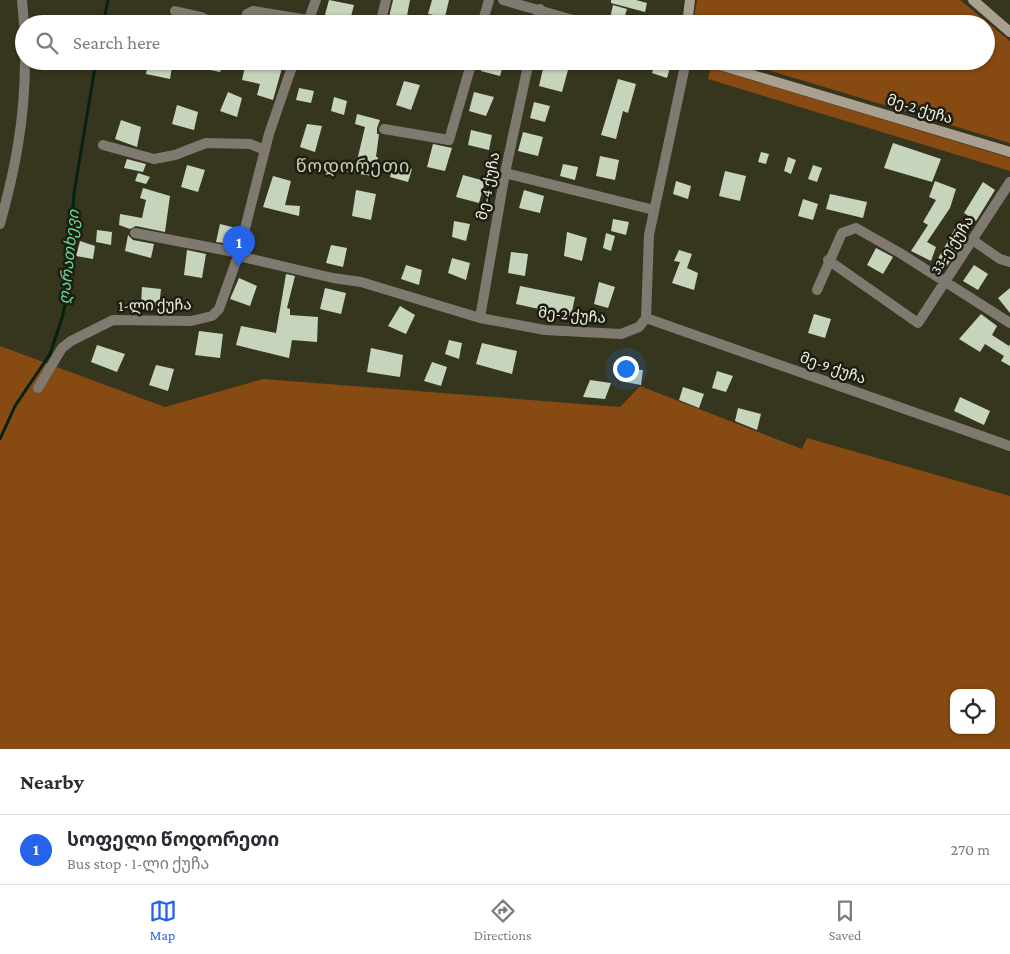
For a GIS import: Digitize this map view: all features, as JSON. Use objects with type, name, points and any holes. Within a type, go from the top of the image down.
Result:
[{"type":"main road","points":[[688,15],[690,0]]},
{"type":"main road","points":[[973,0],[990,15]]},
{"type":"main road","points":[[995,19],[1010,32]]},
{"type":"main road","name":"მე-2 ქუჩა","points":[[736,70],[1010,152]]},
{"type":"street","points":[[22,0],[23,15]]},
{"type":"street","points":[[311,15],[316,0]]},
{"type":"street","points":[[382,15],[386,0]]},
{"type":"street","points":[[485,15],[489,0]]},
{"type":"street","points":[[503,0],[559,15]]},
{"type":"street","points":[[539,15],[540,9]]},
{"type":"street","points":[[175,10],[194,15]]},
{"type":"street","points":[[247,15],[253,11],[273,15]]},
{"type":"street","points":[[0,224],[16,163],[25,70]]},
{"type":"street","name":"1-ლი ქუჩა","points":[[38,388],[62,348],[71,340],[113,320],[191,321],[212,316],[219,309],[238,255],[265,150],[291,70]]},
{"type":"street","points":[[384,129],[449,140],[469,70]]},
{"type":"street","name":"მე-4 ქუჩა","points":[[480,318],[505,173],[528,70]]},
{"type":"street","points":[[646,318],[649,235],[684,70]]},
{"type":"street","points":[[103,144],[154,159],[175,155],[206,143],[250,144],[265,150]]},
{"type":"street","points":[[505,173],[654,210]]},
{"type":"street","name":"33-ე ქუჩა","points":[[828,260],[918,323],[974,241],[1010,182]]},
{"type":"street","points":[[817,290],[828,260],[842,233],[856,228],[900,253],[1010,323]]},
{"type":"street","name":"მე-2 ქუჩა","points":[[135,233],[333,278],[361,282],[480,318],[545,330],[621,334],[639,327],[646,318]]},
{"type":"street","points":[[974,241],[1000,259],[1010,262]]},
{"type":"street","name":"მე-9 ქუჩა","points":[[646,318],[1010,446]]},
{"type":"shaded area","points":[[697,0],[960,0],[978,15],[694,15]]},
{"type":"shaded area","points":[[995,29],[1010,41],[1010,143],[768,70],[995,70]]},
{"type":"shaded area","points":[[710,70],[718,70],[1010,158],[1010,171],[708,79]]},
{"type":"shaded area","points":[[0,346],[165,407],[263,379],[620,407],[640,386],[802,449],[807,438],[1010,496],[1010,749],[0,749]]},
{"type":"building","points":[[329,0],[354,5],[351,15],[325,15]]},
{"type":"building","points":[[393,0],[410,0],[407,15],[389,15]]},
{"type":"building","points":[[432,0],[449,0],[445,15],[428,14]]},
{"type":"building","points":[[611,0],[636,0],[647,3],[645,12],[611,3]]},
{"type":"building","points":[[613,5],[627,9],[625,15],[611,15]]},
{"type":"building","points":[[147,70],[172,70],[170,79],[146,74]]},
{"type":"building","points":[[244,70],[281,70],[273,100],[257,95],[260,84],[242,80]]},
{"type":"building","points":[[481,70],[502,70],[500,76]]},
{"type":"building","points":[[543,70],[568,70],[562,92],[539,86]]},
{"type":"building","points":[[653,70],[669,70],[667,78],[652,73]]},
{"type":"building","points":[[618,79],[636,84],[628,113],[623,111],[616,139],[601,135]]},
{"type":"building","points":[[404,81],[420,85],[411,110],[396,105]]},
{"type":"building","points":[[299,88],[314,91],[311,103],[296,100]]},
{"type":"building","points":[[228,92],[242,98],[237,117],[220,111]]},
{"type":"building","points":[[474,92],[494,97],[486,116],[469,111]]},
{"type":"building","points":[[334,97],[347,101],[344,115],[331,111]]},
{"type":"building","points":[[534,102],[550,106],[545,122],[530,118]]},
{"type":"building","points":[[177,105],[198,112],[194,130],[172,124]]},
{"type":"building","points":[[357,114],[380,120],[377,128],[377,134],[379,134],[376,157],[378,157],[373,176],[347,172],[348,163],[356,165],[365,127],[355,124]]},
{"type":"building","points":[[121,120],[141,127],[137,147],[115,139]]},
{"type":"building","points":[[307,124],[322,126],[315,152],[300,147]]},
{"type":"building","points":[[471,130],[492,135],[489,150],[468,145]]},
{"type":"building","points":[[523,132],[543,137],[538,156],[518,151]]},
{"type":"building","points":[[893,143],[941,159],[932,182],[884,168]]},
{"type":"building","points":[[433,144],[452,148],[445,171],[427,167]]},
{"type":"building","points":[[761,152],[769,154],[766,164],[758,162]]},
{"type":"building","points":[[600,156],[619,160],[615,180],[596,176]]},
{"type":"building","points":[[788,157],[796,160],[791,174],[784,171]]},
{"type":"building","points":[[127,159],[146,164],[143,172],[124,168]]},
{"type":"building","points":[[394,163],[412,169],[408,182],[390,177]]},
{"type":"building","points":[[563,164],[578,167],[575,180],[560,176]]},
{"type":"building","points":[[187,165],[205,170],[198,192],[181,187]]},
{"type":"building","points":[[813,165],[822,168],[817,182],[808,179]]},
{"type":"building","points":[[725,171],[746,176],[740,201],[719,196]]},
{"type":"building","points":[[138,173],[150,177],[146,184],[135,181]]},
{"type":"building","points":[[463,175],[485,181],[479,203],[456,197]]},
{"type":"building","points":[[273,176],[291,181],[285,205],[300,206],[299,216],[263,207]]},
{"type":"building","points":[[676,181],[691,186],[688,199],[673,194]]},
{"type":"building","points":[[935,181],[956,189],[950,208],[927,242],[936,247],[931,261],[911,251],[928,225],[923,222],[936,200],[929,197]]},
{"type":"building","points":[[983,182],[995,190],[976,221],[964,213]]},
{"type":"building","points":[[143,188],[170,196],[165,232],[136,226],[130,229],[119,225],[120,214],[142,218],[146,200],[140,198]]},
{"type":"building","points":[[356,190],[376,194],[371,220],[352,216]]},
{"type":"building","points":[[524,190],[544,196],[540,213],[519,208]]},
{"type":"building","points":[[830,194],[867,202],[863,218],[826,209]]},
{"type":"building","points":[[803,199],[818,204],[813,220],[798,216]]},
{"type":"building","points":[[613,219],[629,222],[626,235],[611,231]]},
{"type":"building","points":[[454,221],[470,224],[466,241],[452,237]]},
{"type":"building","points":[[220,224],[236,228],[231,244],[216,242]]},
{"type":"building","points":[[956,227],[968,234],[944,270],[935,264]]},
{"type":"building","points":[[97,230],[112,232],[111,245],[96,242]]},
{"type":"building","points":[[567,232],[587,238],[582,261],[564,256]]},
{"type":"building","points":[[606,233],[615,236],[611,251],[603,248]]},
{"type":"building","points":[[128,235],[133,240],[154,244],[151,258],[125,251]]},
{"type":"building","points":[[80,241],[95,246],[93,259],[76,256]]},
{"type":"building","points":[[331,245],[347,248],[343,267],[326,263]]},
{"type":"building","points":[[876,248],[893,257],[883,274],[867,265]]},
{"type":"building","points":[[187,250],[206,254],[202,278],[184,275]]},
{"type":"building","points":[[679,250],[692,254],[687,268],[698,273],[694,290],[672,283],[680,262],[674,261]]},
{"type":"building","points":[[511,252],[528,254],[525,276],[508,273]]},
{"type":"building","points":[[452,258],[470,263],[466,280],[448,273]]},
{"type":"building","points":[[406,265],[422,270],[419,285],[401,279]]},
{"type":"building","points":[[974,265],[988,274],[978,290],[963,281]]},
{"type":"building","points":[[286,274],[295,276],[287,308],[290,309],[290,315],[318,317],[317,342],[292,340],[289,358],[236,345],[241,326],[276,333]]},
{"type":"building","points":[[239,278],[257,286],[250,306],[230,299]]},
{"type":"building","points":[[599,282],[615,287],[608,308],[594,304]]},
{"type":"building","points":[[520,286],[575,297],[571,316],[516,304]]},
{"type":"building","points":[[142,287],[161,289],[159,307],[141,305]]},
{"type":"building","points":[[325,288],[346,293],[341,314],[320,309]]},
{"type":"building","points":[[1010,288],[1010,313],[998,298]]},
{"type":"building","points":[[400,306],[415,315],[406,334],[388,326]]},
{"type":"building","points":[[814,314],[831,319],[825,338],[808,333]]},
{"type":"building","points":[[981,314],[997,326],[992,335],[1009,346],[1010,344],[1010,366],[1001,361],[1004,356],[985,344],[980,352],[959,339]]},
{"type":"building","points":[[199,331],[223,334],[220,358],[195,355]]},
{"type":"building","points":[[449,340],[462,343],[459,359],[445,354]]},
{"type":"building","points":[[482,343],[517,351],[512,374],[476,364]]},
{"type":"building","points":[[97,345],[125,354],[117,372],[91,362]]},
{"type":"building","points":[[371,348],[403,355],[400,377],[367,372]]},
{"type":"building","points":[[432,362],[447,367],[441,386],[424,381]]},
{"type":"building","points":[[156,365],[174,369],[168,391],[149,385]]},
{"type":"building","points":[[626,369],[643,370],[641,385],[625,382]]},
{"type":"building","points":[[717,371],[733,376],[726,392],[712,388]]},
{"type":"building","points":[[590,380],[611,383],[605,399],[583,397]]},
{"type":"building","points":[[683,387],[704,394],[699,408],[679,400]]},
{"type":"building","points":[[960,397],[990,411],[984,425],[954,411]]},
{"type":"building","points":[[738,408],[761,414],[757,430],[735,421]]},
{"type":"waterway","name":"ღარათხევი","points":[[105,15],[108,0]]},
{"type":"waterway","name":"ღარათხევი","points":[[0,439],[15,406],[50,354],[62,318],[67,296],[74,193],[94,70]]},
{"type":"place","name":"სოფელი წოდორეთი","points":[[239,267]]},
{"type":"district","name":"წოდორეთი","points":[[353,166]]}]
